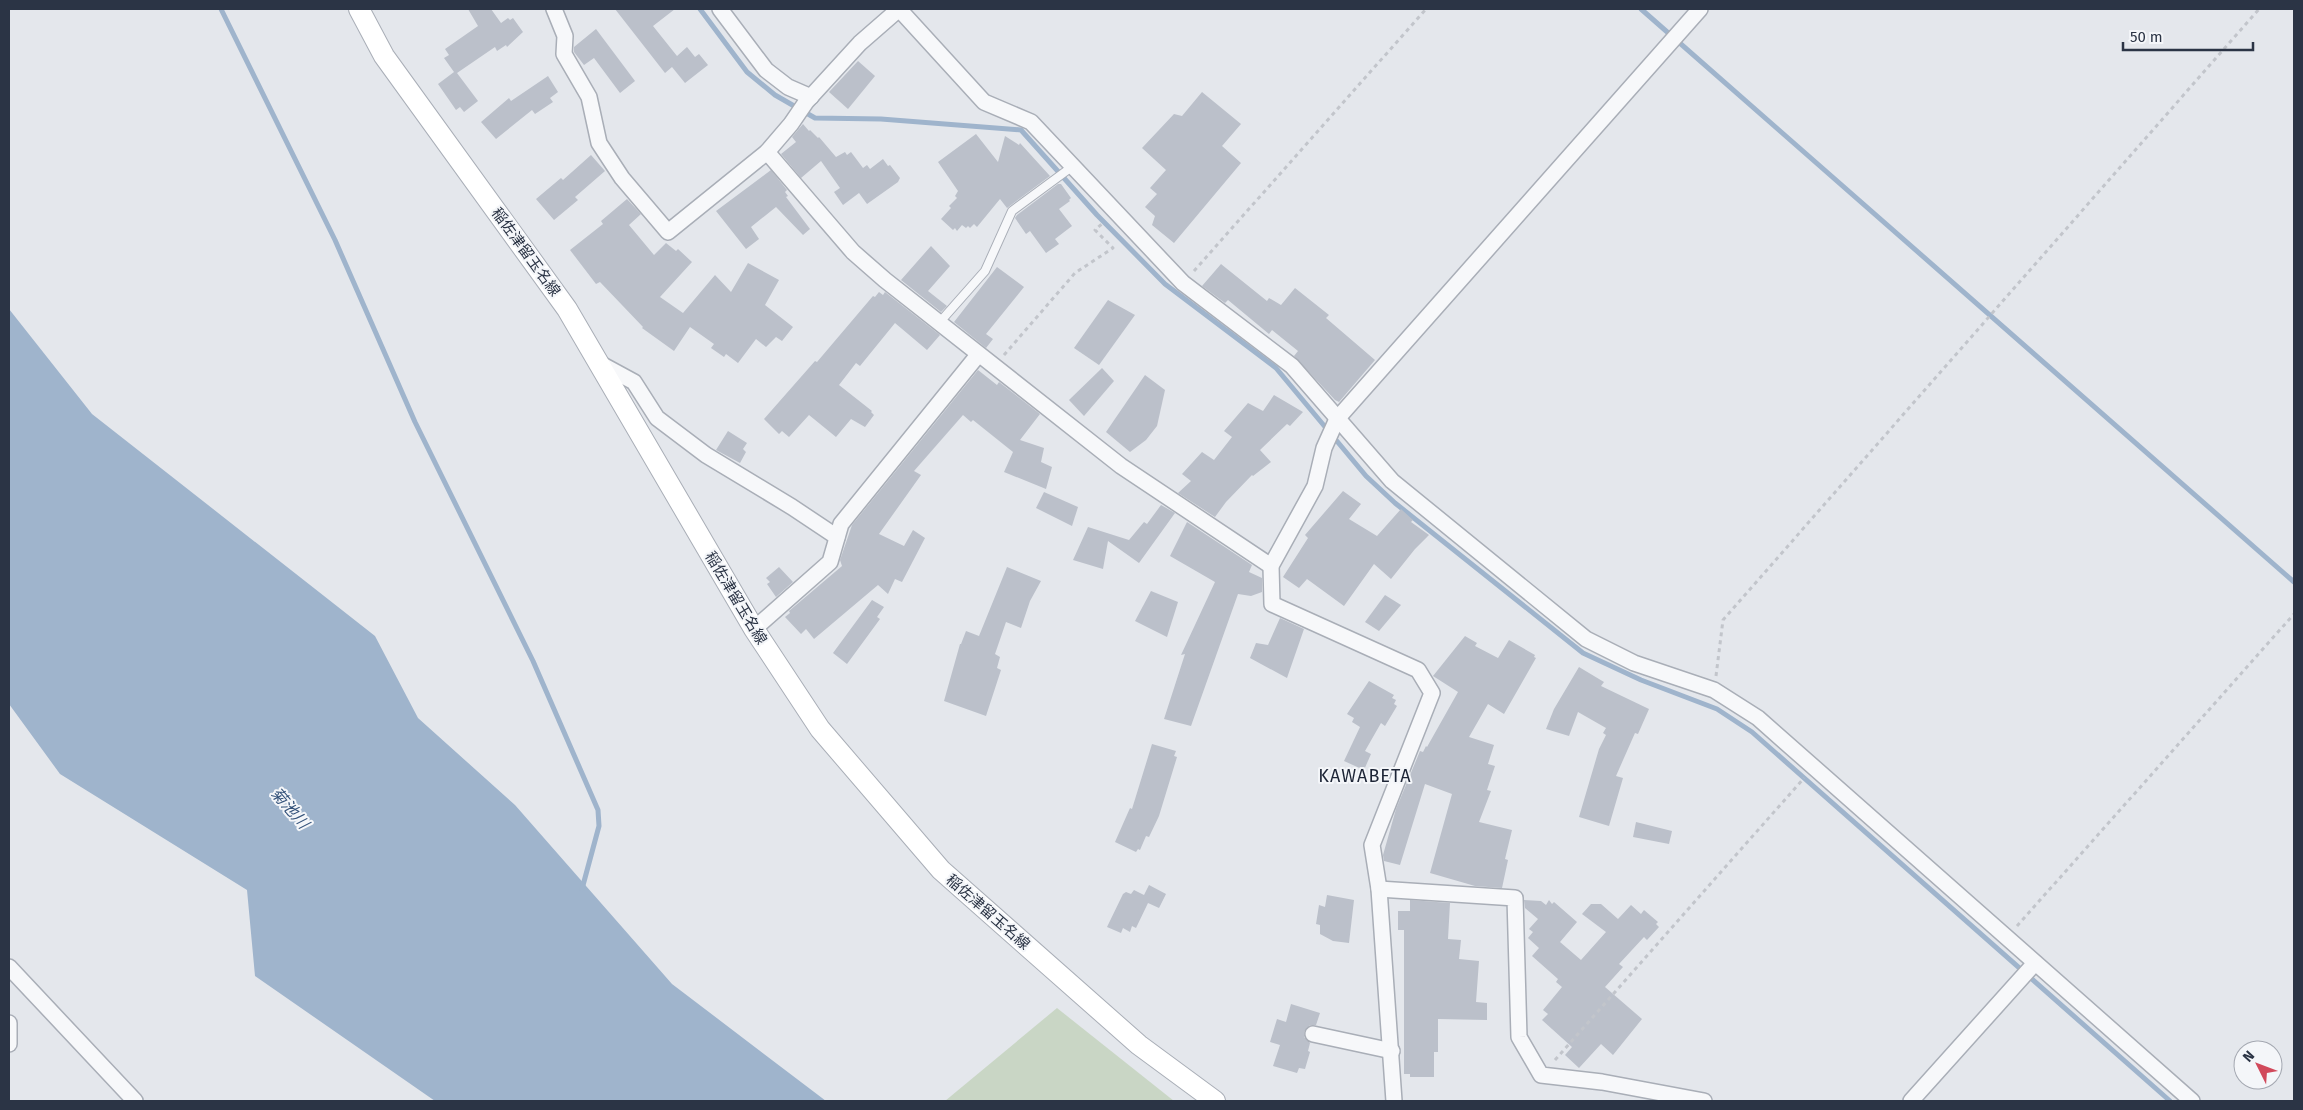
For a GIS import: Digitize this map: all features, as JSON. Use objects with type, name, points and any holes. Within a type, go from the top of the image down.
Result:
[{"type":"main road","name":"稲佐津留玉名線","points":[[360,9],[384,56],[567,308],[754,629],[820,729],[941,870],[1140,1045],[1215,1101]]},
{"type":"street","points":[[554,9],[566,36],[564,54],[589,98],[599,143],[622,178],[668,232],[767,152],[809,99],[860,43],[899,9],[984,102],[1031,122],[1183,283],[1292,366],[1392,481],[1586,639],[1634,663],[1714,690],[1765,724],[2034,964],[2192,1101]]},
{"type":"street","points":[[720,9],[766,70],[788,87],[809,99]]},
{"type":"street","points":[[1394,1101],[1392,1051],[1379,889],[1372,845],[1432,694],[1418,670],[1272,604],[1271,566],[1315,486],[1324,448],[1337,419],[1700,9]]},
{"type":"street","points":[[767,152],[853,252],[939,323],[1121,466],[1271,566]]},
{"type":"street","points":[[754,629],[830,562],[841,524],[978,355]]},
{"type":"street","points":[[598,363],[634,382],[657,418],[706,455],[792,507],[837,537]]},
{"type":"street","points":[[1379,889],[1515,898],[1520,1037],[1542,1075],[1602,1082],[1704,1101]]},
{"type":"street","points":[[1912,1101],[2034,964]]},
{"type":"street","points":[[9,967],[135,1101]]},
{"type":"street","points":[[9,1023],[9,1044]]},
{"type":"street","points":[[1313,1034],[1392,1051]]},
{"type":"lane","points":[[939,323],[985,271],[1012,211],[1072,167]]},
{"type":"path","points":[[1183,283],[1426,9]]},
{"type":"path","points":[[1714,690],[1723,620],[1984,325],[2259,9]]},
{"type":"path","points":[[995,366],[1075,273],[1113,248],[1095,230]]},
{"type":"path","points":[[2007,938],[2294,614]]},
{"type":"path","points":[[1542,1075],[1796,787]]},
{"type":"green space","points":[[1057,1008],[1174,1101],[945,1101]]},
{"type":"water","name":"菊池川","points":[[9,309],[92,414],[375,636],[418,718],[515,805],[672,984],[826,1101],[435,1101],[255,976],[247,890],[60,774],[9,704]]},
{"type":"building","points":[[468,9],[491,9],[501,23],[508,18],[510,20],[513,18],[523,32],[507,47],[506,45],[497,51],[495,47],[457,73],[478,101],[464,112],[460,107],[456,110],[438,84],[454,72],[444,58],[449,55],[445,49],[478,26]]},
{"type":"building","points":[[615,9],[675,9],[653,26],[677,56],[687,47],[695,57],[699,54],[708,65],[685,83],[672,67],[665,73]]},
{"type":"building","points":[[596,29],[635,81],[620,93],[594,58],[584,65],[574,52],[574,47]]},
{"type":"building","points":[[858,61],[875,76],[848,109],[829,92]]},
{"type":"building","points":[[548,76],[558,92],[550,98],[553,102],[535,114],[532,110],[496,139],[481,122],[509,98],[511,101]]},
{"type":"building","points":[[1202,92],[1241,124],[1222,146],[1241,163],[1174,243],[1152,225],[1155,216],[1145,207],[1157,194],[1150,188],[1166,170],[1142,148],[1174,114],[1182,116]]},
{"type":"building","points":[[803,124],[809,131],[819,137],[836,157],[845,152],[847,155],[851,152],[863,168],[867,165],[870,169],[883,159],[900,178],[898,182],[867,204],[859,193],[843,205],[834,192],[840,188],[821,161],[801,178],[781,154],[796,142],[792,137]]},
{"type":"building","points":[[976,134],[998,162],[1005,136],[1019,145],[1020,143],[1050,176],[1007,208],[1000,199],[977,227],[974,224],[970,228],[962,225],[957,231],[955,228],[953,230],[941,219],[951,208],[949,206],[957,198],[955,196],[958,191],[938,162]]},
{"type":"building","points":[[591,155],[605,171],[575,197],[578,200],[554,220],[536,199],[561,178],[563,180]]},
{"type":"building","points":[[771,170],[787,190],[785,192],[788,196],[786,197],[810,229],[803,235],[776,207],[751,227],[759,239],[746,249],[716,211]]},
{"type":"building","points":[[1058,184],[1061,184],[1071,198],[1070,201],[1059,209],[1072,226],[1055,239],[1059,244],[1046,253],[1030,231],[1026,234],[1015,218]]},
{"type":"building","points":[[627,199],[641,214],[629,225],[654,255],[666,243],[676,251],[678,249],[692,262],[660,297],[683,313],[715,275],[731,292],[748,263],[779,280],[765,305],[793,327],[782,341],[776,337],[766,347],[756,339],[738,363],[726,354],[724,357],[711,348],[714,344],[690,327],[674,351],[642,328],[600,282],[596,284],[570,250],[603,224],[601,221]]},
{"type":"building","points":[[931,246],[950,266],[928,291],[947,306],[941,312],[901,280]]},
{"type":"building","points":[[1221,264],[1267,301],[1269,298],[1281,305],[1295,288],[1329,315],[1326,318],[1375,360],[1339,402],[1294,356],[1298,351],[1272,330],[1269,334],[1228,300],[1225,303],[1202,286]]},
{"type":"building","points":[[997,267],[1024,287],[986,334],[993,339],[986,348],[954,322]]},
{"type":"building","points":[[879,292],[883,295],[885,292],[940,335],[927,350],[895,323],[860,366],[856,363],[839,385],[872,411],[874,415],[865,427],[851,419],[836,437],[809,415],[789,437],[782,431],[779,434],[764,419],[815,361],[817,362],[873,296],[875,297]]},
{"type":"building","points":[[1108,300],[1135,315],[1099,365],[1074,348]]},
{"type":"building","points":[[1102,368],[1114,381],[1084,416],[1069,400]]},
{"type":"building","points":[[978,370],[997,385],[999,382],[1040,414],[1020,440],[1044,448],[1041,462],[1052,467],[1046,489],[1004,472],[1013,452],[973,420],[971,422],[963,415],[914,471],[921,475],[879,534],[904,546],[913,530],[925,538],[902,582],[895,579],[888,594],[878,585],[814,639],[806,629],[801,634],[785,617],[790,613],[789,611],[842,566],[840,560],[852,525]]},
{"type":"building","points":[[1145,375],[1165,390],[1157,426],[1146,440],[1130,452],[1106,432]]},
{"type":"building","points":[[1274,395],[1303,412],[1290,426],[1287,424],[1260,450],[1271,462],[1252,475],[1226,502],[1215,517],[1178,493],[1191,481],[1182,474],[1202,452],[1214,460],[1232,437],[1224,431],[1248,403],[1263,411]]},
{"type":"building","points":[[728,431],[747,443],[743,449],[746,452],[740,463],[716,450]]},
{"type":"building","points":[[1343,491],[1361,504],[1349,519],[1377,536],[1401,509],[1413,520],[1411,522],[1429,535],[1391,579],[1374,564],[1344,606],[1307,579],[1299,588],[1283,577],[1308,538],[1305,535]]},
{"type":"building","points":[[1044,492],[1078,507],[1072,526],[1036,508]]},
{"type":"building","points":[[1161,505],[1175,513],[1139,563],[1108,541],[1103,569],[1073,560],[1088,527],[1129,540],[1144,522],[1147,524]]},
{"type":"building","points":[[1187,522],[1252,565],[1249,572],[1262,578],[1262,592],[1251,596],[1238,594],[1191,726],[1164,719],[1185,654],[1181,655],[1215,582],[1170,556]]},
{"type":"building","points":[[779,567],[793,582],[776,597],[767,584],[770,582],[766,578]]},
{"type":"building","points":[[1007,567],[1041,581],[1030,601],[1021,628],[1006,622],[995,654],[1000,657],[997,668],[1001,670],[986,716],[944,701],[960,644],[966,631],[979,636]]},
{"type":"building","points":[[1151,591],[1178,602],[1167,637],[1135,621]]},
{"type":"building","points":[[1385,595],[1401,605],[1379,631],[1365,622]]},
{"type":"building","points":[[872,600],[884,607],[877,617],[880,619],[847,664],[833,653]]},
{"type":"building","points":[[1280,618],[1304,629],[1287,678],[1250,658],[1256,643],[1268,645]]},
{"type":"building","points":[[1465,636],[1477,643],[1475,646],[1498,658],[1509,640],[1535,655],[1534,657],[1536,658],[1504,714],[1488,704],[1469,737],[1494,745],[1488,764],[1495,766],[1487,790],[1491,791],[1479,822],[1512,830],[1505,859],[1508,860],[1502,888],[1475,886],[1430,873],[1452,794],[1425,784],[1400,865],[1384,861],[1383,855],[1396,809],[1420,751],[1423,752],[1427,747],[1458,692],[1433,676]]},
{"type":"building","points":[[1579,667],[1604,682],[1601,686],[1649,709],[1638,734],[1635,733],[1616,776],[1623,778],[1609,826],[1579,817],[1599,749],[1606,735],[1603,733],[1606,728],[1578,712],[1569,736],[1546,729],[1554,709]]},
{"type":"building","points":[[1369,681],[1394,695],[1392,698],[1396,700],[1394,704],[1397,706],[1385,726],[1381,723],[1365,751],[1371,754],[1364,770],[1344,761],[1360,727],[1352,722],[1354,718],[1347,714]]},
{"type":"building","points":[[1152,744],[1176,751],[1174,756],[1177,757],[1159,816],[1149,837],[1146,836],[1140,850],[1138,849],[1136,852],[1115,842],[1130,808],[1132,809]]},
{"type":"building","points":[[1636,822],[1672,831],[1669,844],[1633,837]]},
{"type":"building","points":[[1149,885],[1166,894],[1159,908],[1148,903],[1136,928],[1132,926],[1130,932],[1123,928],[1121,933],[1107,927],[1123,894],[1126,892],[1131,894],[1134,890],[1144,895]]},
{"type":"building","points":[[1327,895],[1354,900],[1349,943],[1333,941],[1320,934],[1320,925],[1316,924],[1319,905],[1325,907]]},
{"type":"building","points":[[1410,900],[1450,903],[1448,939],[1461,940],[1459,959],[1479,961],[1476,1002],[1487,1003],[1487,1020],[1438,1019],[1438,1052],[1434,1052],[1434,1077],[1410,1077],[1410,1074],[1404,1074],[1404,930],[1398,930],[1398,911],[1410,911]]},
{"type":"building","points":[[1524,900],[1541,901],[1546,905],[1549,900],[1552,904],[1554,902],[1577,922],[1560,942],[1581,960],[1606,932],[1582,914],[1591,904],[1601,904],[1618,919],[1631,905],[1641,914],[1644,910],[1658,922],[1656,924],[1659,927],[1647,940],[1644,937],[1619,964],[1623,967],[1605,987],[1642,1019],[1613,1055],[1601,1044],[1579,1068],[1565,1055],[1572,1047],[1542,1020],[1548,1014],[1543,1010],[1562,987],[1556,982],[1558,979],[1532,956],[1539,948],[1528,938],[1533,932],[1529,929],[1538,919],[1525,908]]},
{"type":"building","points":[[1291,1004],[1320,1013],[1316,1025],[1310,1025],[1304,1032],[1304,1037],[1310,1043],[1308,1051],[1310,1052],[1305,1069],[1299,1068],[1297,1073],[1273,1066],[1280,1045],[1270,1042],[1277,1019],[1286,1022]]},
{"type":"waterway","points":[[221,9],[335,240],[415,422],[533,661],[598,810],[599,826],[582,889]]},
{"type":"waterway","points":[[700,9],[747,72],[775,95],[815,118],[881,119],[1021,130],[1097,215],[1165,284],[1276,368],[1366,476],[1395,503],[1583,653],[1641,680],[1717,709],[1752,732],[2170,1101]]},
{"type":"waterway","points":[[1641,9],[2294,582]]},
{"type":"district","name":"KAWABETA","points":[[1365,776]]}]
